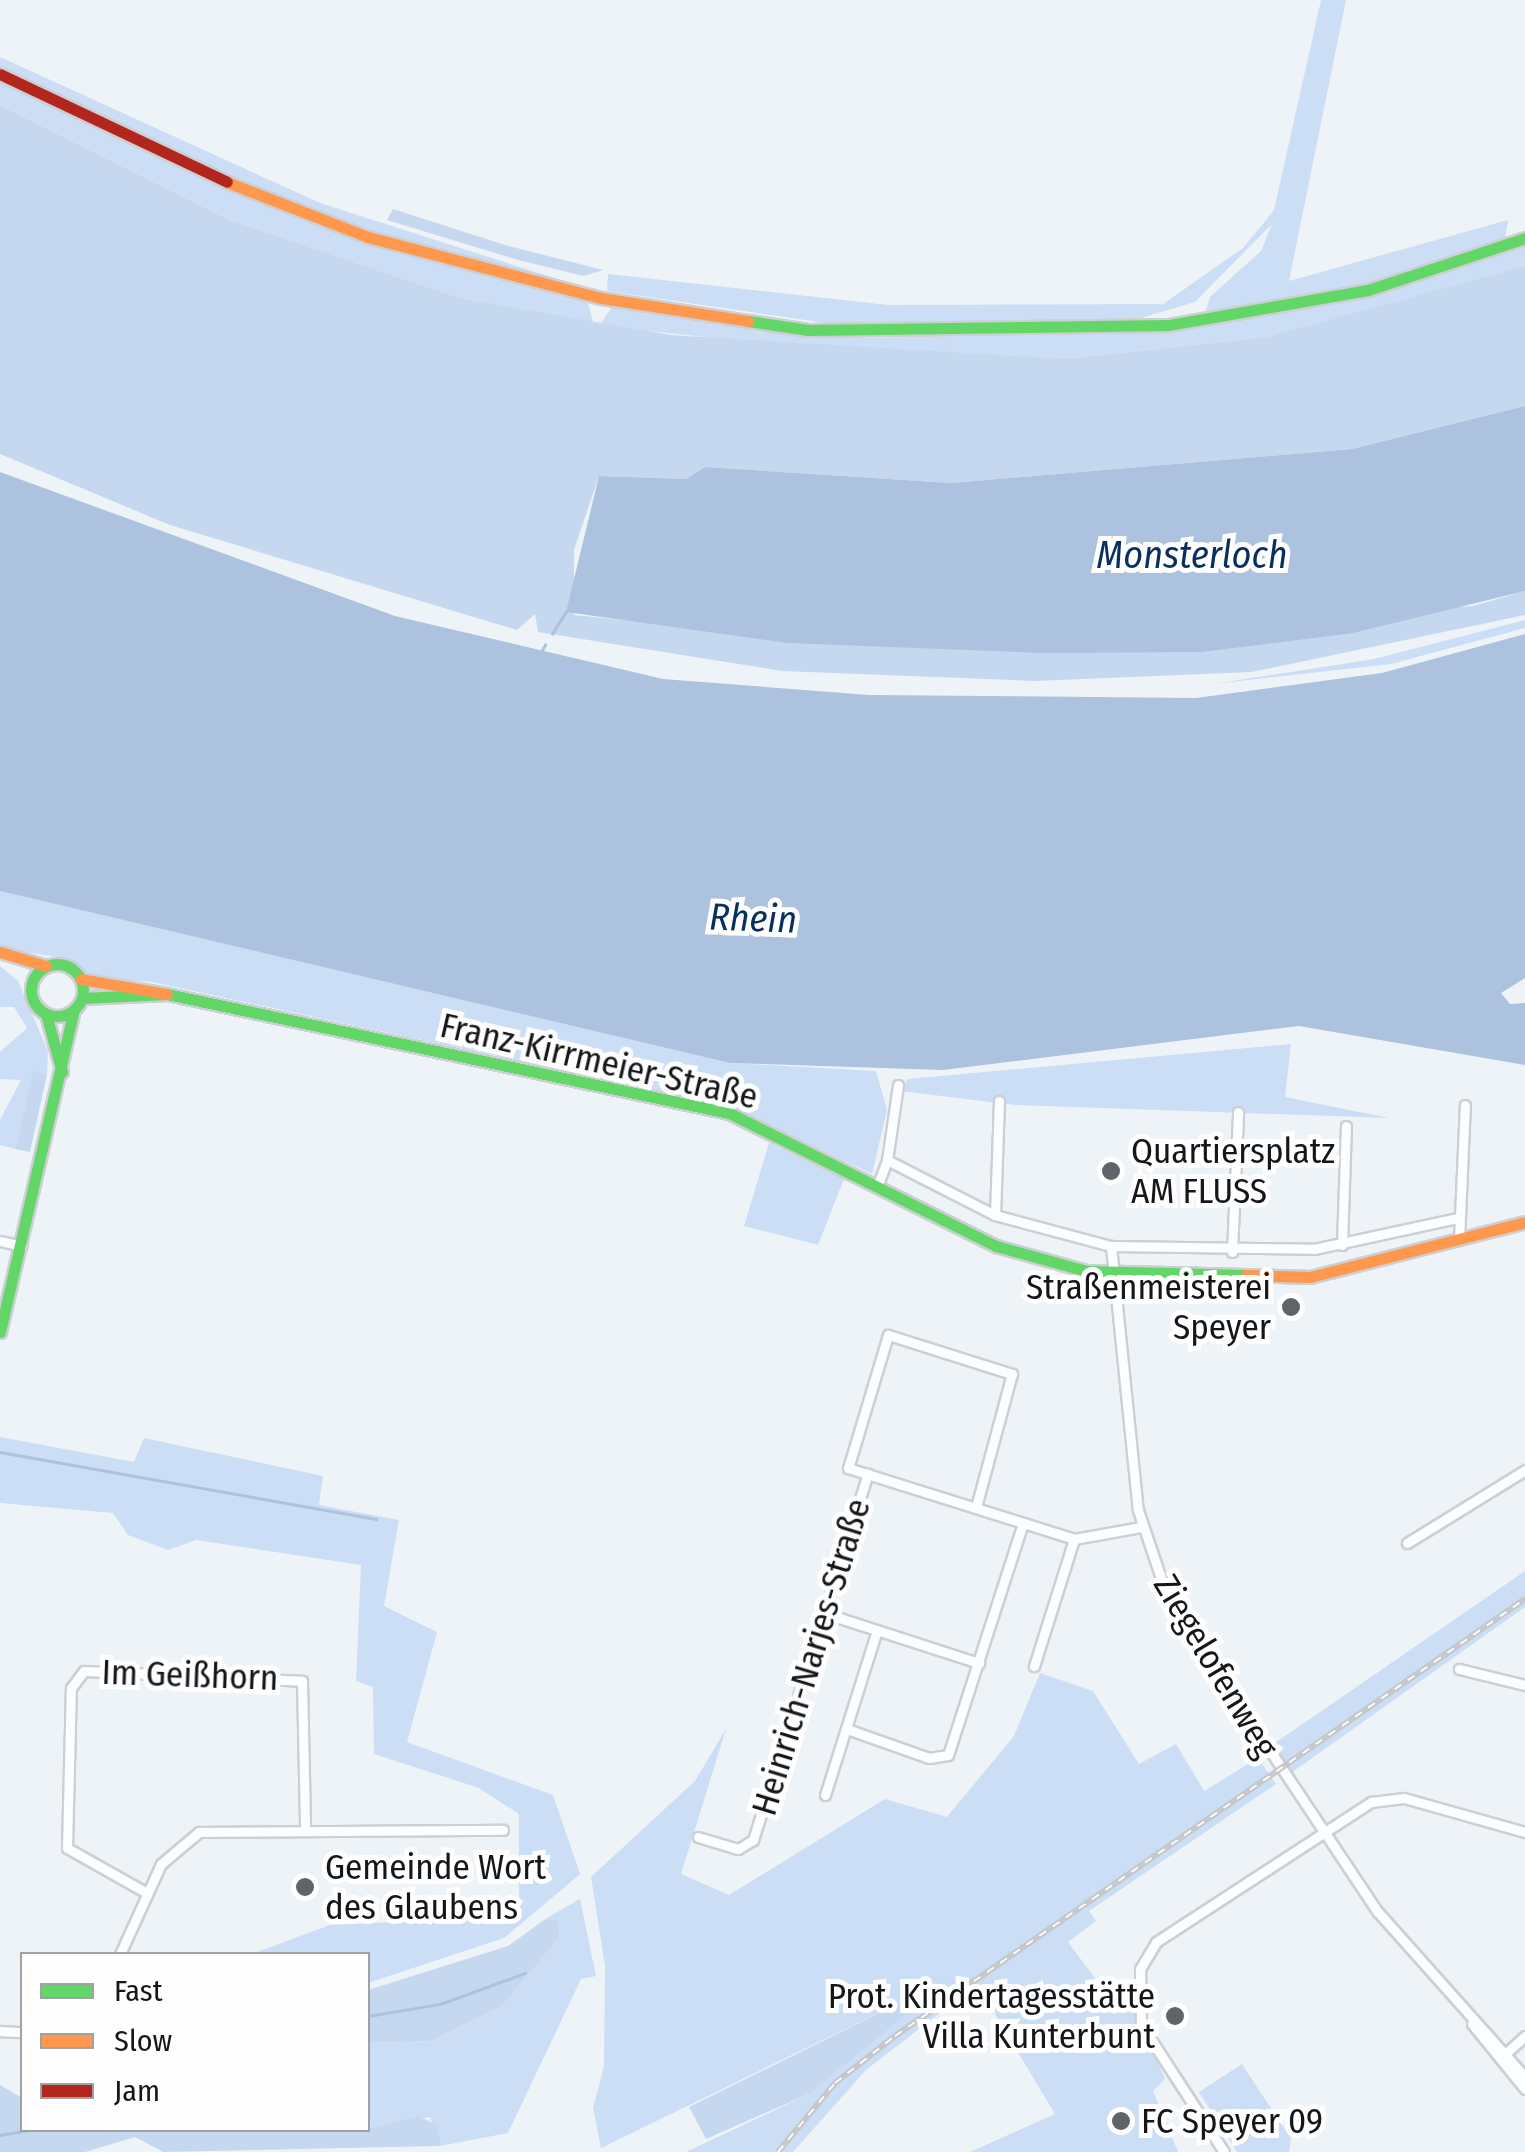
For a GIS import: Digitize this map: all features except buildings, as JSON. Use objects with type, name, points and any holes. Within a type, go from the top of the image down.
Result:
[{"type":"street","points":[[0,74],[178,163],[368,237],[601,298],[808,330],[1169,325],[1342,296],[1525,238]]},
{"type":"street","name":"Franz-Kirrmeier-Straße","points":[[0,953],[46,966],[64,964],[81,979],[729,1113],[996,1246],[1111,1274],[1310,1277],[1525,1222]]},
{"type":"street","name":"Franz-Kirrmeier-Straße","points":[[0,953],[32,980],[32,998],[46,1014],[62,1072]]},
{"type":"street","points":[[32,980],[46,966]]},
{"type":"street","points":[[0,1332],[73,1012],[82,998],[81,979]]},
{"type":"street","name":"Franz-Kirrmeier-Straße","points":[[82,998],[167,994]]},
{"type":"street","points":[[46,1014],[73,1012]]},
{"type":"street","points":[[878,1184],[887,1160],[898,1085]]},
{"type":"street","points":[[995,1215],[999,1101]]},
{"type":"street","points":[[1459,1240],[1465,1106]]},
{"type":"street","points":[[1232,1252],[1238,1112]]},
{"type":"street","points":[[1342,1245],[1346,1126]]},
{"type":"street","points":[[887,1160],[995,1215],[1111,1246],[1232,1252],[1342,1245],[1457,1218]]},
{"type":"street","points":[[0,1241],[21,1246]]},
{"type":"street","name":"Ziegelofenweg","points":[[1111,1246],[1141,1527],[1184,1626],[1322,1832],[1471,2021]]},
{"type":"street","points":[[976,1507],[1012,1374],[893,1332],[848,1468],[1074,1539],[1141,1527]]},
{"type":"street","points":[[1407,1543],[1525,1470]]},
{"type":"street","name":"Heinrich-Narjes-Straße","points":[[698,1838],[738,1849],[753,1840],[868,1474]]},
{"type":"street","points":[[847,1729],[942,1760],[979,1662],[1023,1523]]},
{"type":"street","points":[[1034,1666],[1074,1539]]},
{"type":"street","points":[[824,1614],[979,1662]]},
{"type":"street","points":[[825,1795],[877,1630]]},
{"type":"street","points":[[1459,1669],[1525,1685]]},
{"type":"street","name":"Im Geißhorn","points":[[146,1893],[67,1848],[71,1688],[84,1671],[302,1681],[305,1829]]},
{"type":"street","points":[[1224,2152],[1146,2034],[1140,1969],[1172,1929],[1322,1832],[1388,1798],[1525,1832]]},
{"type":"street","points":[[121,1952],[146,1893],[171,1850],[199,1832],[503,1830]]},
{"type":"street","points":[[1471,2021],[1525,2077]]},
{"type":"street","points":[[1471,2021],[1525,2088]]},
{"type":"street","points":[[1505,2054],[1525,2036]]},
{"type":"shaded area","points":[[1321,0],[1346,0],[1289,281],[1508,220],[1505,239],[1367,284],[1205,314],[1210,297],[1261,251],[1272,224],[1195,302],[1124,323],[853,327],[607,291],[608,274],[888,305],[1163,304],[1243,248],[1274,210]]},
{"type":"shaded area","points":[[0,57],[320,203],[595,291],[389,239],[259,191],[16,78],[0,69]]},
{"type":"shaded area","points":[[0,81],[279,211],[587,300],[594,325],[463,299],[230,220],[0,105]]},
{"type":"shaded area","points":[[0,105],[230,220],[463,299],[671,335],[1064,359],[1267,337],[1525,266],[1525,406],[1352,449],[951,483],[705,467],[686,479],[599,476],[574,550],[574,615],[880,646],[1473,606],[1525,591],[1525,615],[1252,672],[1034,681],[782,671],[538,632],[535,614],[517,630],[170,525],[0,454]]},
{"type":"shaded area","points":[[393,209],[505,245],[603,270],[584,276],[518,260],[387,220]]},
{"type":"shaded area","points":[[1525,245],[1525,266],[1357,316],[1267,337],[1064,359],[853,352],[599,326],[612,307],[861,338],[1170,331],[1376,294]]},
{"type":"shaded area","points":[[1525,620],[1525,628],[1391,664],[1213,684],[1374,659]]},
{"type":"shaded area","points":[[0,891],[730,1063],[876,1071],[887,1110],[872,1174],[728,1106],[152,982],[89,977],[70,959],[0,948]]},
{"type":"shaded area","points":[[0,966],[18,981],[48,1051],[47,1074],[33,1072],[15,1149],[0,1145],[0,1120],[21,1080],[0,1079],[0,1052],[27,1028],[14,1007],[0,1007]]},
{"type":"shaded area","points":[[1291,1044],[1285,1097],[1389,1118],[1015,1105],[900,1091],[908,1079]]},
{"type":"shaded area","points":[[33,1071],[47,1074],[30,1152],[15,1149]]},
{"type":"shaded area","points":[[769,1143],[844,1179],[818,1245],[744,1226]]},
{"type":"shaded area","points":[[0,1437],[134,1462],[144,1438],[323,1476],[319,1505],[399,1520],[384,1606],[437,1632],[407,1742],[553,1795],[580,1874],[504,1938],[370,1982],[370,1952],[257,1952],[330,1925],[519,1916],[519,1814],[479,1788],[374,1754],[373,1687],[356,1681],[361,1565],[196,1540],[168,1550],[128,1535],[113,1513],[0,1503]]},
{"type":"shaded area","points":[[1525,1571],[1525,1607],[1291,1773],[1272,1745]]},
{"type":"shaded area","points":[[1040,1673],[1093,1691],[1139,1764],[1176,1744],[1204,1791],[1258,1758],[1276,1784],[1089,1911],[1096,1921],[1068,1942],[1114,2004],[1132,2000],[1165,2079],[1153,2091],[1178,2152],[970,2152],[1055,2114],[995,2014],[963,1995],[866,2070],[793,2152],[686,2152],[811,2093],[942,1982],[601,2148],[593,2108],[604,2066],[605,1966],[591,1877],[695,1781],[726,1729],[681,1874],[729,1895],[885,1799],[947,1817],[1014,1736]]},
{"type":"shaded area","points":[[580,1899],[596,1976],[581,1979],[508,2133],[440,2146],[430,2117],[370,2128],[370,2043],[431,2041],[502,2006],[560,1937],[559,1921],[547,1918]]},
{"type":"shaded area","points":[[547,1918],[559,1921],[560,1937],[502,2006],[431,2041],[370,2043],[370,1989],[508,1946]]},
{"type":"shaded area","points":[[948,1979],[811,2093],[706,2139],[689,2107]]},
{"type":"shaded area","points":[[1242,2064],[1291,2139],[1289,2152],[1237,2152],[1199,2092]]},
{"type":"shaded area","points":[[0,2085],[20,2097],[20,2132],[370,2132],[370,2128],[418,2116],[439,2126],[440,2146],[163,2152],[135,2137],[85,2152],[0,2152]]},
{"type":"water","name":"Monsterloch","points":[[1525,406],[1525,591],[1353,633],[1201,652],[1042,653],[788,643],[566,612],[599,476],[686,479],[705,467],[951,483],[1352,449]]},
{"type":"water","name":"Rhein","points":[[0,472],[395,616],[663,679],[869,695],[1196,698],[1382,673],[1525,634],[1525,978],[1501,993],[1510,1004],[1525,1003],[1525,1065],[1299,1026],[943,1070],[730,1063],[0,891]]},
{"type":"waterway","points":[[552,634],[566,612]]},
{"type":"waterway","points":[[542,650],[545,645]]},
{"type":"waterway","points":[[0,1452],[376,1519]]},
{"type":"waterway","points":[[370,2016],[440,2004],[525,1973]]},
{"type":"waterway","points":[[0,2135],[20,2131]]},
{"type":"railway","points":[[778,2152],[835,2083],[895,2036],[1525,1599]]},
{"type":"traffic: fast","points":[[748,321],[808,330],[1169,325],[1368,290],[1525,238]]},
{"type":"traffic: fast","points":[[57,964],[76,971],[83,990],[76,1009],[57,1016],[38,1009],[31,990],[38,971],[57,964]]},
{"type":"traffic: fast","points":[[83,998],[167,994],[729,1113],[996,1246],[1087,1271],[1246,1275]]},
{"type":"traffic: fast","points":[[0,1332],[73,1012]]},
{"type":"traffic: fast","points":[[46,1014],[62,1072]]},
{"type":"traffic: slow","points":[[227,182],[368,237],[601,298],[748,321]]},
{"type":"traffic: slow","points":[[0,952],[46,966]]},
{"type":"traffic: slow","points":[[81,979],[167,994]]},
{"type":"traffic: slow","points":[[1246,1275],[1310,1277],[1525,1222]]},
{"type":"traffic: jam","points":[[0,74],[227,182]]},
{"type":"place","name":"Quartiersplatz AM FLUSS","points":[[1111,1171]]},
{"type":"place","name":"Straßenmeisterei Speyer","points":[[1291,1307]]},
{"type":"place","name":"Gemeinde Wort des Glaubens","points":[[305,1887]]},
{"type":"place","name":"Prot. Kindertagesstätte Villa Kunterbunt","points":[[1175,2016]]},
{"type":"place","name":"FC Speyer 09","points":[[1121,2121]]}]
